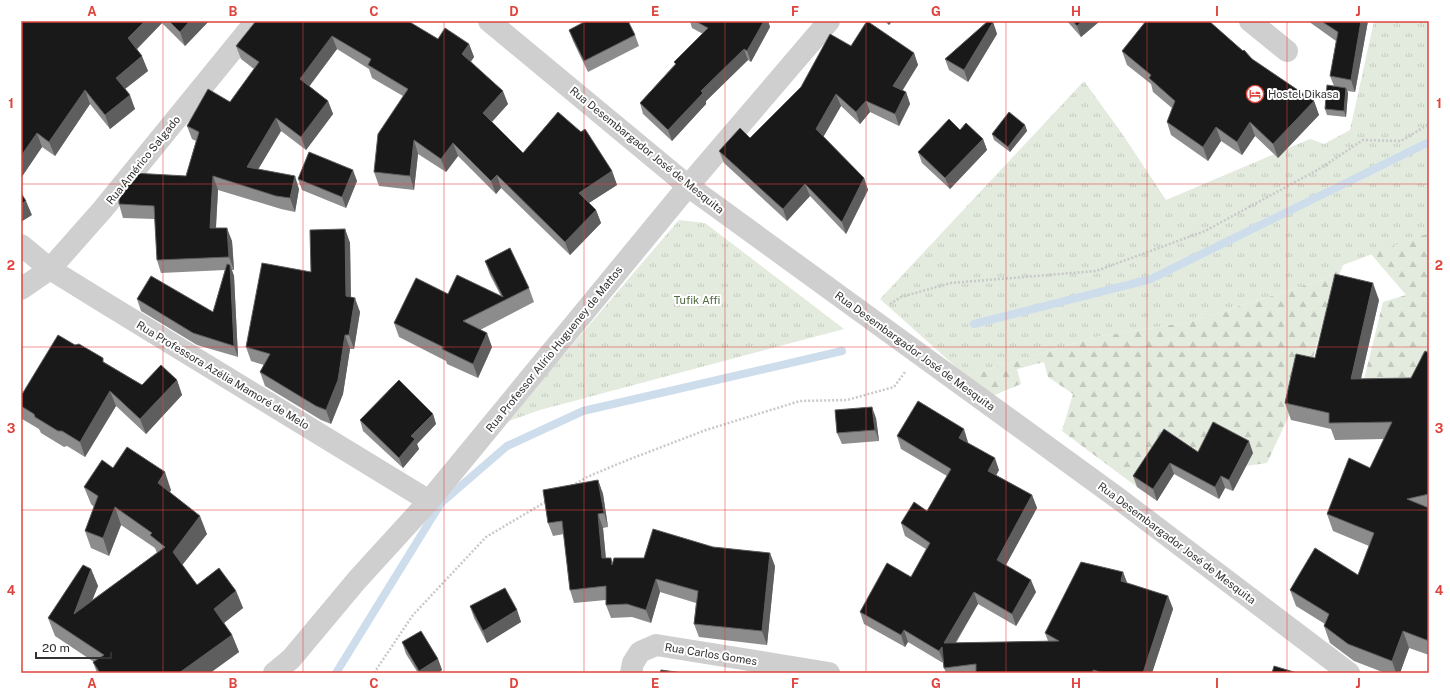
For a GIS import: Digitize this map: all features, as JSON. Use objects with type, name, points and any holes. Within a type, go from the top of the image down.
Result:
[{"type":"street","name":"Rua Américo Salgado","points":[[21,289],[50,269],[103,209],[256,21]]},
{"type":"street","name":"Rua Desembargador José de Mesquita","points":[[489,21],[688,186],[1119,499],[1349,673]]},
{"type":"street","name":"Rua Professor Alírio Hugueney de Mattos","points":[[274,673],[291,659],[357,580],[429,501],[688,186],[829,21]]},
{"type":"street","points":[[1250,21],[1286,51]]},
{"type":"street","name":"Rua Professora Azélia Mamoré de Melo","points":[[21,245],[50,269],[429,501]]},
{"type":"street","name":"Rua Carlos Gomes","points":[[631,673],[633,664],[640,652],[656,646],[829,673]]},
{"type":"path","points":[[868,316],[901,297],[951,283],[1096,271],[1205,231],[1321,168],[1363,140],[1401,141],[1429,124]]},
{"type":"path","points":[[567,489],[587,476],[706,430],[800,401],[847,400],[894,387],[918,354]]},
{"type":"path","points":[[374,673],[413,615],[486,537],[554,497]]},
{"type":"green space","points":[[1374,21],[1429,21],[1429,233],[1343,265],[1325,279],[1189,322],[1095,337],[966,376],[880,299],[1084,81],[1123,135],[1166,200],[1310,139],[1324,144],[1350,130]]},
{"type":"green space","name":"Tufik Affi","points":[[679,220],[705,223],[844,329],[540,410],[506,422]]},
{"type":"green space","points":[[1429,233],[1429,372],[1360,396],[1383,302],[1406,295],[1371,254]]},
{"type":"green space","points":[[1343,265],[1331,294],[1309,372],[1267,463],[1246,466],[1202,462],[1168,441],[1137,487],[1062,431],[1073,394],[1048,377],[1044,362],[1017,369],[1021,384],[992,396],[966,376],[1095,337],[1189,322],[1325,279]]},
{"type":"building","points":[[21,21],[145,21],[128,38],[142,56],[116,78],[130,95],[105,115],[85,90],[49,142],[37,133],[21,156]]},
{"type":"building","points":[[169,21],[190,21],[180,32]]},
{"type":"building","points":[[256,21],[408,21],[438,39],[445,28],[469,44],[462,54],[503,91],[483,113],[523,153],[558,112],[581,132],[585,129],[612,171],[579,193],[596,210],[565,242],[497,175],[491,181],[453,143],[441,159],[414,140],[410,176],[374,172],[378,134],[408,89],[368,65],[371,59],[332,36],[300,79],[328,101],[301,137],[276,118],[247,167],[295,176],[290,198],[276,196],[213,176],[210,228],[227,228],[229,257],[157,260],[154,206],[119,204],[119,189],[133,173],[186,176],[199,132],[187,126],[208,89],[230,102],[259,62],[236,46]]},
{"type":"building","points":[[586,21],[628,21],[635,35],[584,61],[569,30]]},
{"type":"building","points":[[695,21],[764,21],[747,51],[744,49],[701,91],[703,93],[668,130],[640,103],[676,64],[674,62],[708,28]]},
{"type":"building","points":[[867,21],[914,53],[893,86],[906,92],[895,114],[866,101],[856,112],[836,94],[816,129],[864,178],[842,222],[805,184],[783,209],[719,151],[740,128],[750,138],[801,87],[830,34],[851,46]]},
{"type":"building","points":[[988,21],[993,22],[964,70],[945,59]]},
{"type":"building","points":[[1073,21],[1082,21],[1077,26]]},
{"type":"building","points":[[1146,21],[1209,21],[1243,51],[1244,50],[1252,59],[1314,101],[1273,144],[1250,122],[1237,142],[1216,127],[1203,147],[1167,122],[1175,101],[1149,78],[1151,75],[1122,51]]},
{"type":"building","points":[[1321,21],[1361,21],[1351,80],[1330,76],[1338,32]]},
{"type":"building","points":[[1327,85],[1346,88],[1344,111],[1325,109]]},
{"type":"building","points":[[1009,112],[1025,125],[1008,147],[992,134]]},
{"type":"building","points":[[949,119],[960,130],[966,123],[983,139],[945,178],[918,152]]},
{"type":"building","points":[[309,152],[353,170],[342,197],[298,179]]},
{"type":"building","points":[[21,193],[26,201],[21,204]]},
{"type":"building","points":[[345,229],[346,296],[355,298],[349,335],[345,335],[338,380],[326,410],[316,406],[260,372],[270,354],[246,347],[262,263],[311,272],[310,230]]},
{"type":"building","points":[[510,248],[529,288],[463,321],[487,333],[473,364],[442,349],[443,347],[394,323],[416,278],[448,294],[457,275],[503,297],[485,261]]},
{"type":"building","points":[[227,264],[230,265],[234,346],[193,333],[137,299],[151,276],[213,312]]},
{"type":"building","points":[[1335,274],[1373,283],[1351,379],[1411,378],[1425,351],[1429,353],[1429,494],[1407,499],[1429,508],[1429,641],[1403,631],[1392,661],[1348,644],[1324,626],[1329,614],[1290,590],[1315,548],[1358,575],[1374,533],[1327,514],[1349,458],[1370,468],[1392,422],[1329,423],[1329,413],[1285,403],[1296,354],[1315,358]]},
{"type":"building","points":[[58,335],[75,345],[79,344],[103,358],[103,362],[142,385],[161,365],[177,380],[140,419],[110,391],[80,442],[35,417],[34,414],[21,406],[21,396]]},
{"type":"building","points":[[399,380],[433,414],[411,436],[415,439],[399,458],[360,420]]},
{"type":"building","points":[[918,401],[964,429],[959,438],[995,458],[988,471],[1032,495],[997,560],[1031,580],[1012,614],[974,592],[944,643],[1059,641],[1045,633],[1081,562],[1123,572],[1121,581],[1168,596],[1143,673],[1104,673],[1093,670],[1093,673],[976,673],[976,664],[944,668],[942,647],[939,651],[904,630],[901,635],[860,612],[887,563],[911,577],[930,543],[901,523],[914,502],[927,511],[951,469],[897,436]]},
{"type":"building","points":[[872,407],[875,430],[837,433],[835,410]]},
{"type":"building","points":[[1213,422],[1249,441],[1229,480],[1221,476],[1215,487],[1170,463],[1153,489],[1133,476],[1164,429],[1198,452]]},
{"type":"building","points":[[127,447],[165,472],[158,483],[200,516],[173,552],[197,585],[219,568],[236,591],[214,609],[232,635],[179,673],[100,673],[93,662],[104,655],[48,618],[83,565],[91,569],[74,614],[165,547],[150,535],[152,533],[115,507],[103,538],[85,531],[98,496],[84,487],[102,460],[113,468]]},
{"type":"building","points":[[598,480],[604,513],[598,514],[602,558],[611,558],[612,565],[614,558],[644,558],[653,529],[713,547],[770,553],[762,631],[694,624],[698,591],[656,579],[646,610],[627,604],[606,605],[606,586],[570,590],[562,521],[548,523],[543,490]]},
{"type":"building","points":[[505,588],[517,610],[483,631],[470,606]]},
{"type":"building","points":[[421,631],[438,659],[419,671],[402,642]]},
{"type":"building","points":[[1274,666],[1297,673],[1272,673]]},
{"type":"building","points":[[661,670],[683,673],[660,673]]},
{"type":"waterway","points":[[974,324],[1151,279],[1429,142]]},
{"type":"waterway","points":[[336,673],[441,503],[507,446],[583,411],[842,351]]},
{"type":"place","name":"Hostel Dikasa","points":[[1255,94]]}]
